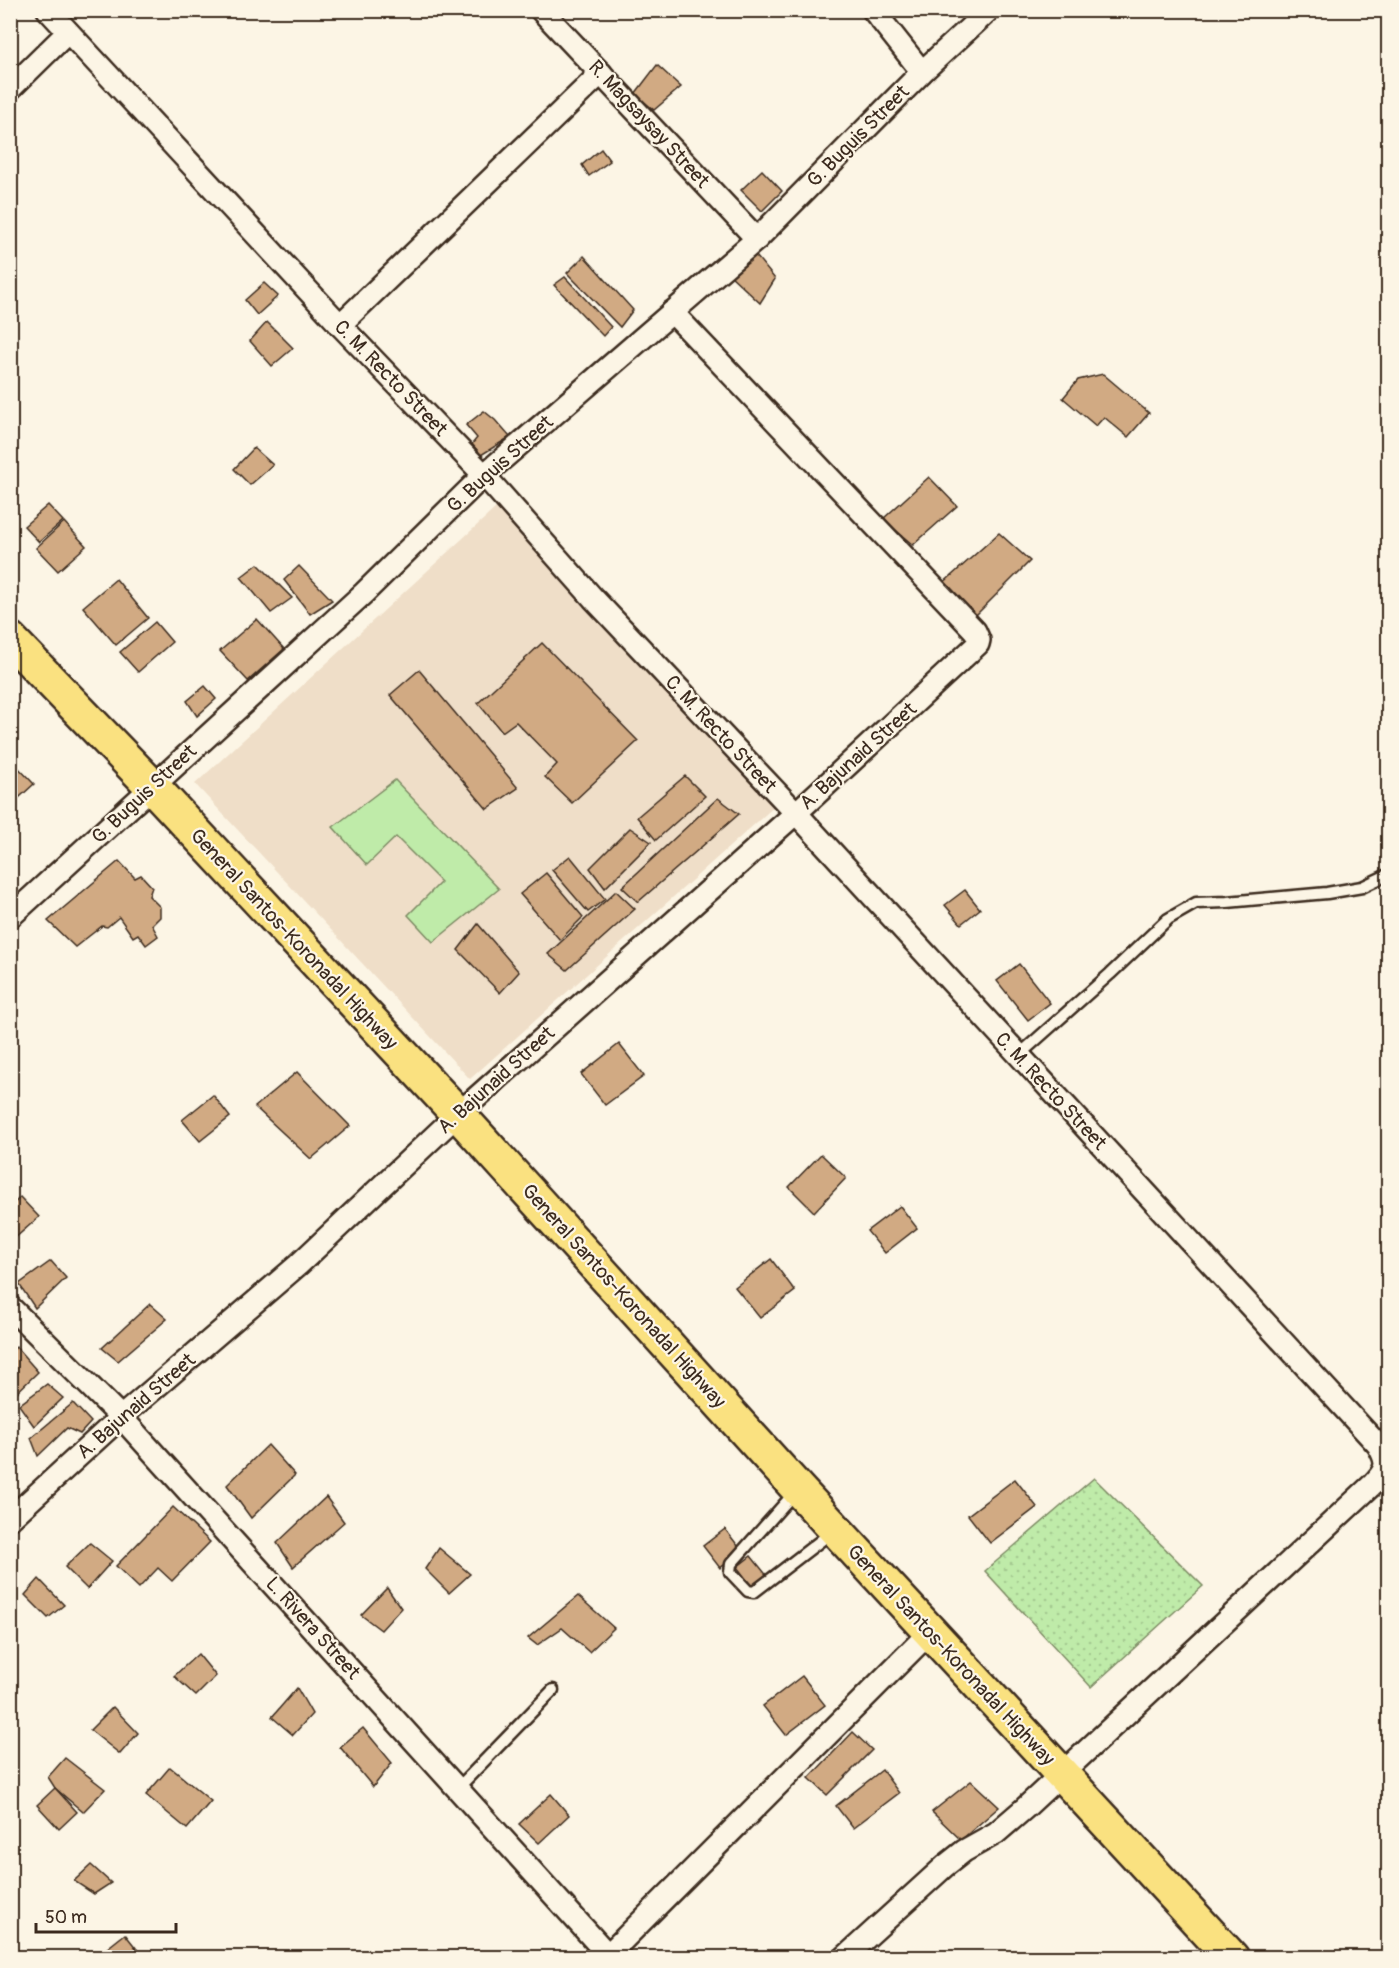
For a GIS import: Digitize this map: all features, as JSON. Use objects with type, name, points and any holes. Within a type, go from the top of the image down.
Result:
[{"type":"highway","name":"General Santos-Koronadal Highway","points":[[10,639],[152,786],[458,1114],[798,1489],[1232,1958]]},
{"type":"street","name":"C. M. Recto Street","points":[[48,10],[340,325],[484,475],[593,598],[796,813],[1378,1444],[1386,1463],[1382,1474],[1373,1484],[1060,1774]]},
{"type":"street","name":"R. Magsaysay Street","points":[[541,10],[757,238]]},
{"type":"street","points":[[873,10],[922,72]]},
{"type":"street","name":"G. Buguis Street","points":[[10,917],[364,593],[484,475],[757,238],[922,72],[989,10]]},
{"type":"street","points":[[10,89],[68,32]]},
{"type":"street","points":[[340,325],[600,73]]},
{"type":"street","name":"A. Bajunaid Street","points":[[10,1519],[121,1417],[298,1265],[458,1114],[796,813],[976,647],[979,640],[975,631],[672,312]]},
{"type":"street","name":"L. Rivera Street","points":[[10,1306],[121,1417],[608,1955],[930,1632]]},
{"type":"street","points":[[844,1958],[945,1866],[964,1851],[996,1833],[1060,1774]]},
{"type":"lane","points":[[1019,1055],[1161,925],[1196,903],[1327,893],[1362,888],[1387,875]]},
{"type":"lane","points":[[798,1489],[731,1564],[730,1572],[748,1591],[754,1592],[836,1530]]},
{"type":"lane","points":[[458,1788],[554,1690]]},
{"type":"shaded area","points":[[497,507],[776,805],[470,1079],[195,784]]},
{"type":"green space","points":[[395,780],[499,889],[433,942],[408,915],[441,882],[396,837],[367,865],[333,827]]},
{"type":"green space","points":[[1094,1478],[1203,1586],[1091,1687],[985,1571]]},
{"type":"building","points":[[657,65],[681,87],[654,110],[635,94]]},
{"type":"building","points":[[601,149],[610,161],[589,176],[582,165]]},
{"type":"building","points":[[762,170],[782,191],[762,211],[741,190]]},
{"type":"building","points":[[752,251],[775,279],[760,303],[729,274]]},
{"type":"building","points":[[584,256],[633,310],[620,327],[567,273]]},
{"type":"building","points":[[565,277],[611,327],[603,336],[554,285]]},
{"type":"building","points":[[264,283],[278,296],[257,315],[245,300]]},
{"type":"building","points":[[267,322],[293,348],[272,366],[250,341]]},
{"type":"building","points":[[1103,374],[1149,413],[1128,437],[1104,417],[1096,426],[1063,398],[1078,380]]},
{"type":"building","points":[[484,411],[510,437],[481,455],[472,444],[477,438],[466,425]]},
{"type":"building","points":[[254,448],[273,465],[250,485],[234,469]]},
{"type":"building","points":[[929,477],[957,506],[913,545],[883,519]]},
{"type":"building","points":[[48,505],[63,521],[39,542],[24,526]]},
{"type":"building","points":[[64,522],[86,546],[58,571],[36,548]]},
{"type":"building","points":[[999,533],[1030,561],[976,615],[941,585]]},
{"type":"building","points":[[258,564],[292,598],[271,613],[241,577]]},
{"type":"building","points":[[299,566],[332,600],[310,614],[284,580]]},
{"type":"building","points":[[116,579],[148,618],[116,645],[83,607]]},
{"type":"building","points":[[257,619],[284,649],[248,681],[220,651]]},
{"type":"building","points":[[155,622],[172,642],[138,672],[120,652]]},
{"type":"building","points":[[542,643],[638,741],[572,803],[545,777],[557,764],[516,722],[502,732],[478,703]]},
{"type":"building","points":[[419,670],[518,788],[487,809],[390,695]]},
{"type":"building","points":[[205,686],[216,699],[197,716],[187,701]]},
{"type":"building","points":[[10,759],[34,784],[10,806]]},
{"type":"building","points":[[685,776],[705,796],[656,840],[637,817]]},
{"type":"building","points":[[718,798],[739,814],[638,902],[622,887]]},
{"type":"building","points":[[630,828],[651,842],[605,888],[590,868]]},
{"type":"building","points":[[570,856],[605,899],[588,912],[552,870]]},
{"type":"building","points":[[119,861],[135,878],[141,875],[152,887],[149,896],[160,907],[160,917],[152,925],[158,936],[146,945],[138,934],[133,937],[119,917],[107,927],[102,926],[75,947],[48,921]]},
{"type":"building","points":[[546,873],[583,917],[560,940],[520,894]]},
{"type":"building","points":[[965,890],[980,909],[961,924],[945,905]]},
{"type":"building","points":[[616,891],[635,909],[567,970],[548,954]]},
{"type":"building","points":[[478,924],[519,972],[500,993],[458,950]]},
{"type":"building","points":[[1019,964],[1050,1003],[1028,1020],[997,981]]},
{"type":"building","points":[[619,1044],[644,1076],[605,1105],[581,1074]]},
{"type":"building","points":[[297,1072],[350,1126],[311,1159],[255,1107]]},
{"type":"building","points":[[213,1095],[230,1117],[200,1141],[182,1120]]},
{"type":"building","points":[[821,1154],[846,1178],[814,1212],[789,1187]]},
{"type":"building","points":[[20,1197],[39,1217],[15,1238],[10,1235],[10,1208]]},
{"type":"building","points":[[900,1206],[917,1228],[885,1253],[867,1231]]},
{"type":"building","points":[[771,1259],[795,1291],[760,1318],[735,1287]]},
{"type":"building","points":[[51,1261],[66,1278],[35,1308],[19,1284]]},
{"type":"building","points":[[150,1304],[167,1319],[118,1361],[102,1348]]},
{"type":"building","points":[[16,1347],[38,1372],[10,1399],[10,1353]]},
{"type":"building","points":[[47,1384],[63,1398],[34,1426],[19,1405]]},
{"type":"building","points":[[73,1403],[91,1422],[80,1434],[67,1428],[38,1456],[31,1438]]},
{"type":"building","points":[[268,1445],[295,1475],[251,1518],[227,1485]]},
{"type":"building","points":[[1015,1479],[1037,1507],[990,1543],[968,1515]]},
{"type":"building","points":[[326,1497],[344,1522],[293,1567],[277,1543]]},
{"type":"building","points":[[173,1507],[210,1542],[172,1581],[158,1568],[139,1588],[116,1566]]},
{"type":"building","points":[[725,1529],[742,1551],[720,1568],[703,1546]]},
{"type":"building","points":[[90,1543],[112,1561],[87,1589],[65,1567]]},
{"type":"building","points":[[439,1548],[470,1574],[449,1593],[425,1569]]},
{"type":"building","points":[[751,1556],[769,1578],[754,1589],[737,1567]]},
{"type":"building","points":[[39,1579],[64,1605],[48,1618],[25,1595]]},
{"type":"building","points":[[387,1588],[401,1608],[381,1630],[361,1615]]},
{"type":"building","points":[[578,1596],[614,1628],[589,1652],[562,1628],[537,1645],[528,1638]]},
{"type":"building","points":[[198,1654],[216,1676],[196,1696],[174,1676]]},
{"type":"building","points":[[802,1676],[825,1705],[786,1735],[763,1706]]},
{"type":"building","points":[[297,1688],[312,1714],[293,1735],[272,1717]]},
{"type":"building","points":[[113,1707],[138,1733],[120,1754],[90,1730]]},
{"type":"building","points":[[363,1728],[392,1763],[373,1787],[340,1747]]},
{"type":"building","points":[[853,1732],[872,1750],[827,1795],[809,1778]]},
{"type":"building","points":[[65,1758],[105,1789],[83,1812],[55,1788],[48,1777]]},
{"type":"building","points":[[170,1767],[211,1801],[187,1829],[146,1795]]},
{"type":"building","points":[[882,1770],[899,1793],[853,1828],[836,1806]]},
{"type":"building","points":[[971,1781],[999,1807],[961,1840],[932,1812]]},
{"type":"building","points":[[55,1788],[77,1812],[59,1829],[37,1805]]},
{"type":"building","points":[[551,1794],[569,1815],[539,1843],[519,1824]]},
{"type":"building","points":[[91,1865],[111,1883],[94,1894],[74,1881]]},
{"type":"building","points":[[125,1934],[144,1958],[96,1957]]}]
